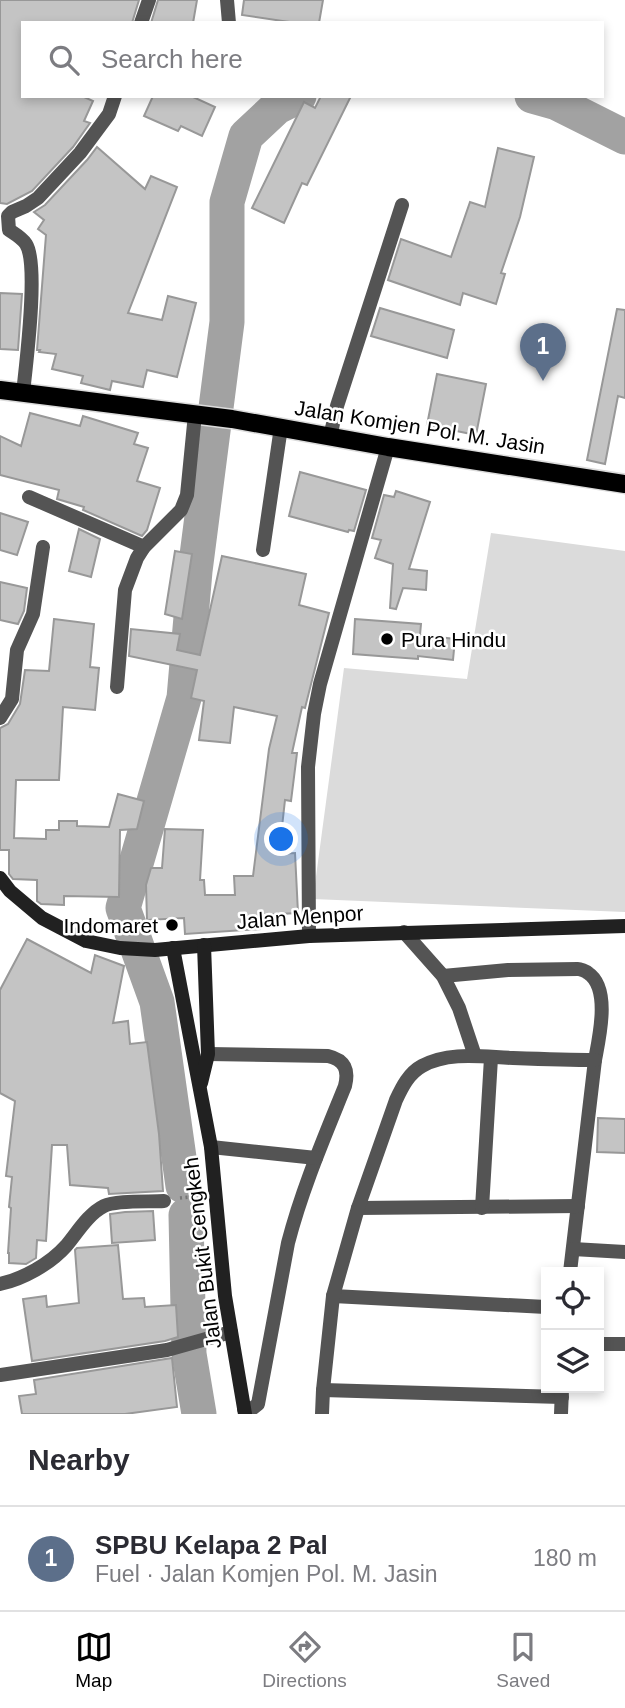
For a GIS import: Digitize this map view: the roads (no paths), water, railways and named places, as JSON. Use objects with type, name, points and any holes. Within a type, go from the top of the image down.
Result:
[{"type":"main road","name":"Jalan Komjen Pol. M. Jasin","points":[[0,390],[202,414],[388,447],[625,484]]},
{"type":"street","points":[[142,21],[149,0]]},
{"type":"street","points":[[227,0],[229,21]]},
{"type":"street","points":[[23,393],[31,300],[30,253],[25,242],[9,230],[8,216],[37,198],[80,153],[109,114],[114,98]]},
{"type":"street","points":[[330,437],[337,406],[402,205]]},
{"type":"street","points":[[117,687],[125,590],[144,547],[181,510],[187,495],[202,414]]},
{"type":"street","points":[[263,550],[281,427]]},
{"type":"street","points":[[309,936],[308,766],[314,714],[320,684],[388,447]]},
{"type":"street","points":[[29,497],[144,547]]},
{"type":"street","points":[[0,718],[12,699],[17,650],[33,614],[43,547]]},
{"type":"street","name":"Jalan Menpor","points":[[0,878],[10,891],[42,918],[86,941],[120,948],[155,950],[309,936],[625,926]]},
{"type":"street","points":[[404,932],[443,976],[459,1008],[475,1056]]},
{"type":"street","name":"Jalan Bukit Cengkeh","points":[[200,1088],[208,1054],[204,945]]},
{"type":"street","name":"Jalan Bukit Cengkeh","points":[[173,948],[211,1147],[220,1256],[244,1411]]},
{"type":"street","points":[[443,976],[508,970],[578,969],[595,979],[602,1009],[601,1030],[595,1060],[571,1267]]},
{"type":"street","points":[[208,1054],[328,1056],[339,1059],[347,1074],[288,1243],[258,1404],[244,1411]]},
{"type":"street","points":[[322,1414],[333,1296],[358,1208],[396,1100],[411,1074],[433,1061],[475,1056],[595,1060]]},
{"type":"street","points":[[482,1208],[491,1058]]},
{"type":"street","points":[[211,1147],[316,1158]]},
{"type":"street","points":[[0,1284],[45,1264],[63,1250],[94,1213],[104,1206],[164,1201]]},
{"type":"street","points":[[358,1208],[578,1206]]},
{"type":"street","points":[[573,1249],[625,1252]]},
{"type":"street","points":[[333,1296],[541,1307]]},
{"type":"street","points":[[0,1375],[167,1350],[231,1332]]},
{"type":"street","points":[[604,1344],[625,1344]]},
{"type":"street","points":[[323,1390],[541,1392]]},
{"type":"street","points":[[561,1414],[562,1393]]},
{"type":"waterway","points":[[183,1186],[157,1002],[123,908],[184,698],[195,571],[227,322],[227,202],[246,136],[277,107],[295,98]]},
{"type":"waterway","points":[[539,98],[557,103],[625,137]]},
{"type":"waterway","points":[[186,1215],[189,1354],[199,1414]]},
{"type":"place","name":"SPBU Kelapa 2 Pal","points":[[543,381]]},
{"type":"place","name":"Pura Hindu","points":[[387,639]]},
{"type":"place","name":"Indomaret","points":[[172,925]]}]
